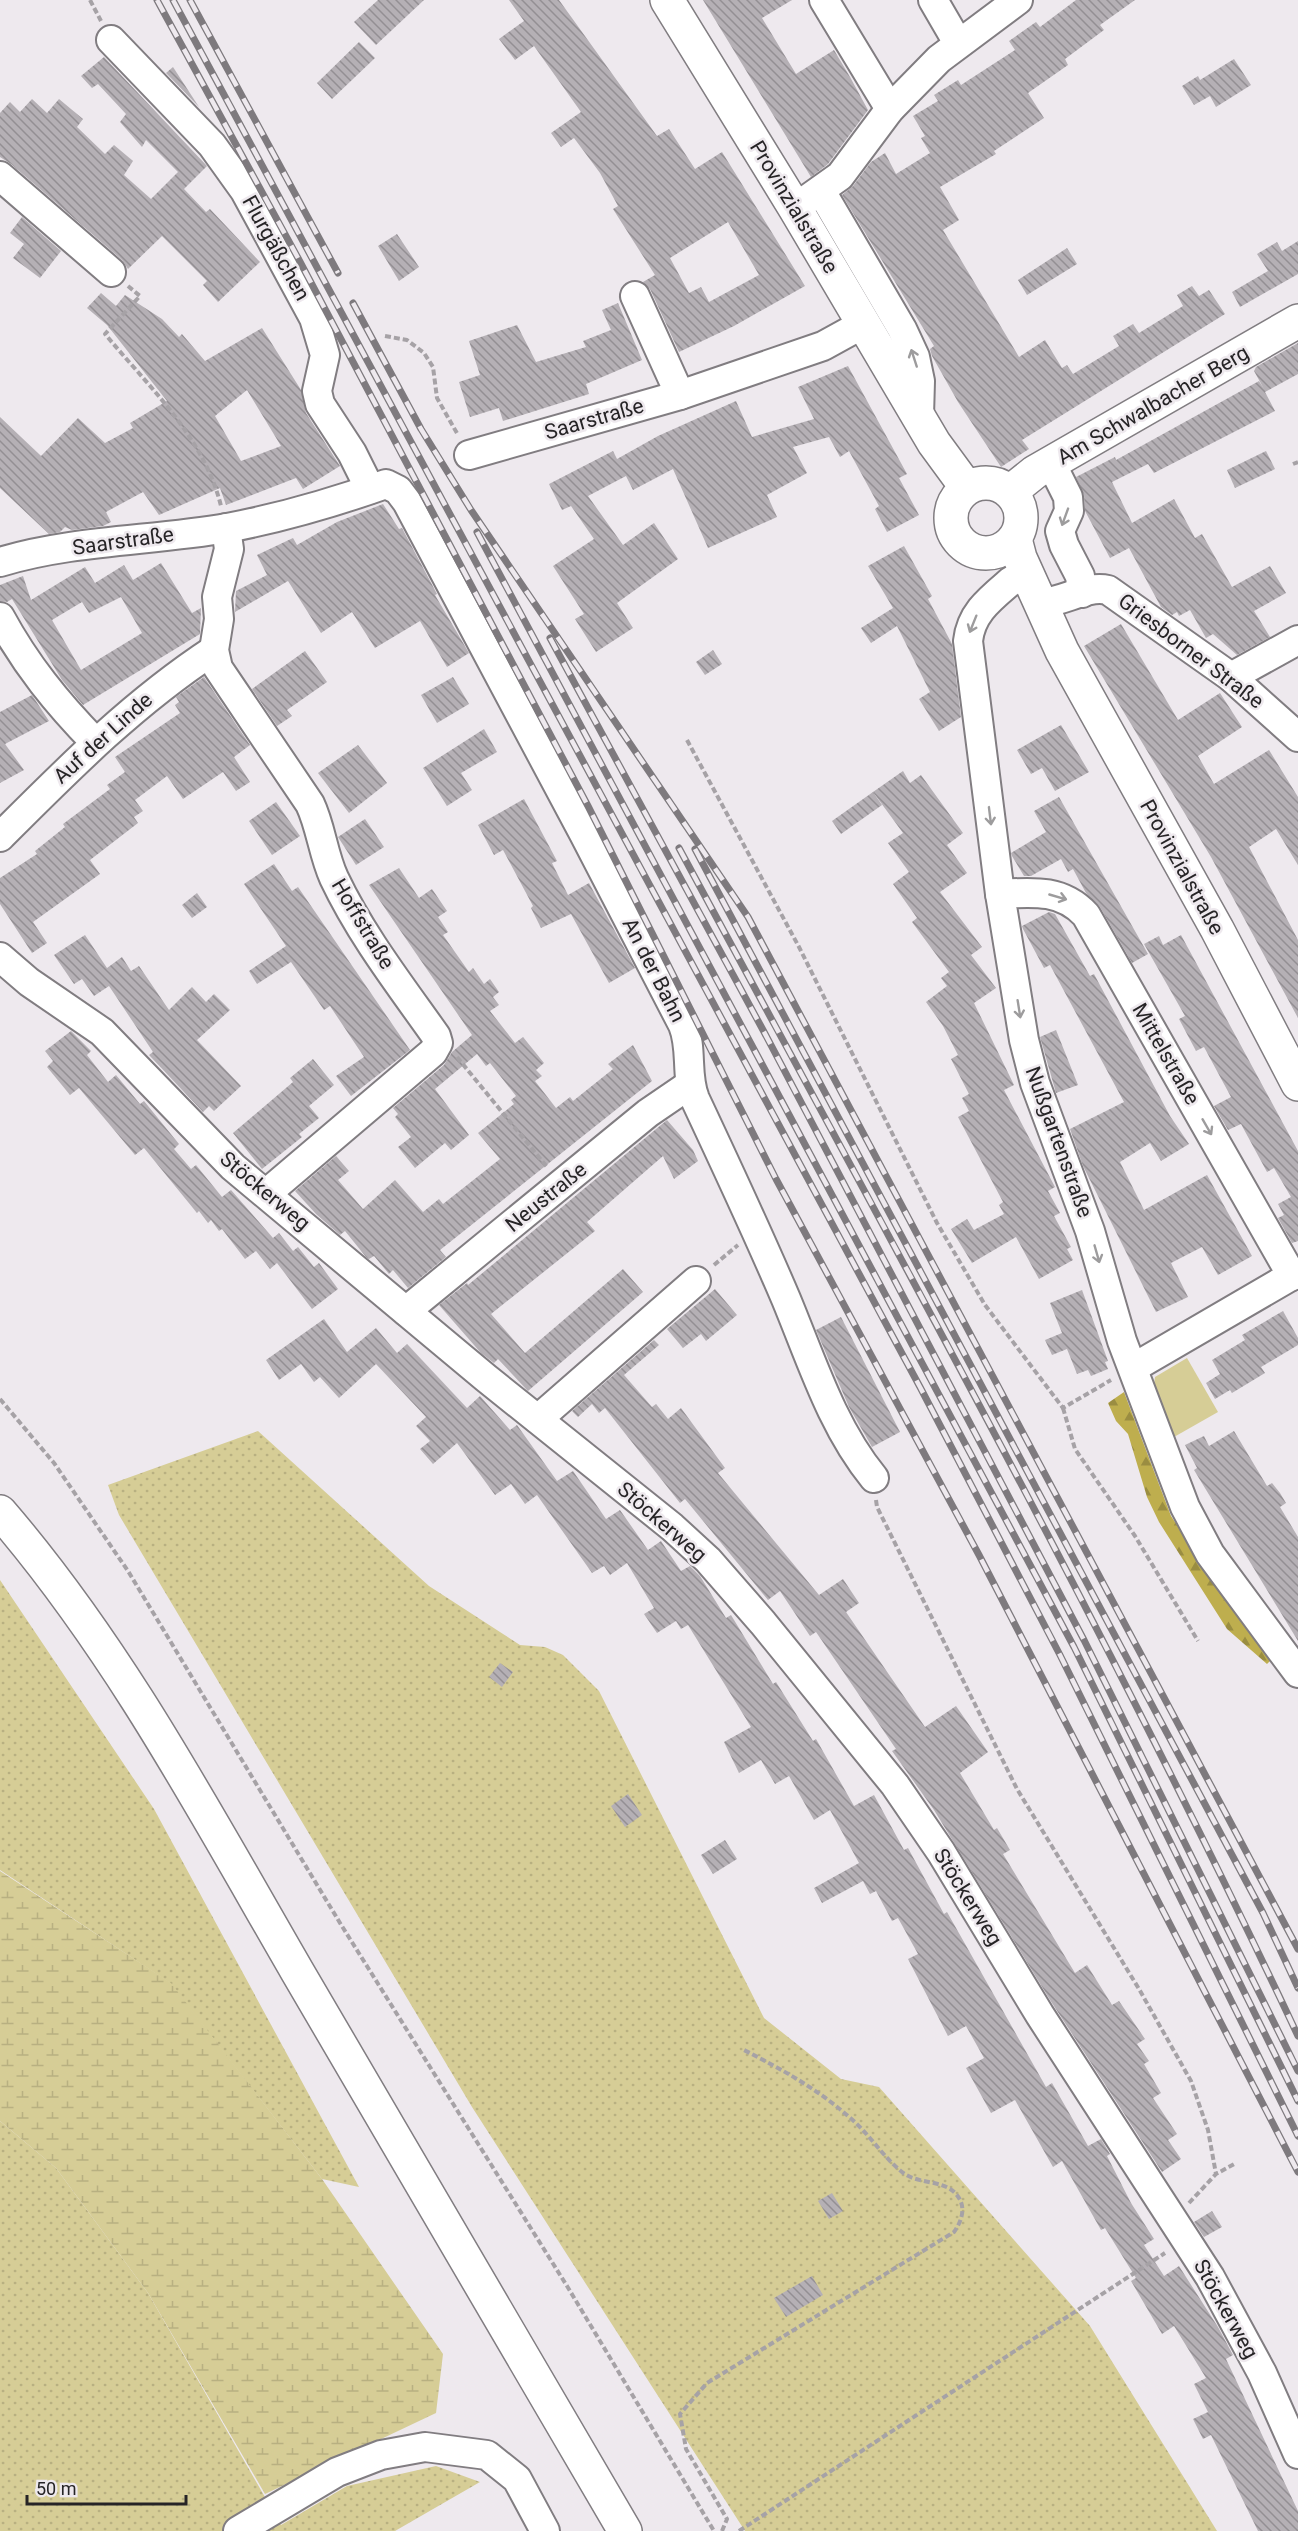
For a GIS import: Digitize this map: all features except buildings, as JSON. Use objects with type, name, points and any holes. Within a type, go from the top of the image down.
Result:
[{"type":"main road","name":"Provinzialstraße","points":[[667,0],[808,199],[863,324],[934,443],[967,488]]},
{"type":"main road","name":"Am Schwalbacher Berg","points":[[1010,492],[1035,472],[1298,321]]},
{"type":"main road","points":[[989,483],[1010,492],[1017,500],[1022,520],[1001,546],[965,548],[951,529],[952,505],[967,488],[989,483]]},
{"type":"main road","name":"Provinzialstraße","points":[[1001,546],[1011,581],[1062,651]]},
{"type":"main road","name":"Provinzialstraße","points":[[1001,546],[1020,558],[1062,651],[1217,929],[1298,1084]]},
{"type":"main road","points":[[0,1512],[72,1602],[117,1668],[216,1832],[625,2531]]},
{"type":"street","points":[[824,0],[890,109]]},
{"type":"street","points":[[933,0],[958,43]]},
{"type":"street","points":[[808,199],[840,176],[858,156],[890,109],[958,43],[1018,0]]},
{"type":"street","name":"Flurgäßchen","points":[[111,40],[212,145],[245,191],[314,318],[325,355],[316,391],[320,404],[352,453],[378,486]]},
{"type":"street","points":[[0,176],[111,272]]},
{"type":"street","name":"Provinzialstraße","points":[[808,199],[902,329],[915,357],[920,381],[919,416]]},
{"type":"street","points":[[634,296],[680,395]]},
{"type":"street","name":"Saarstraße","points":[[469,455],[680,395],[823,346],[863,324]]},
{"type":"street","points":[[1041,603],[1055,603],[1086,591],[1064,545],[1060,531],[1069,511],[1068,497],[1052,463]]},
{"type":"street","name":"Saarstraße","points":[[0,562],[58,550],[226,528],[270,519],[378,486]]},
{"type":"street","name":"An der Bahn","points":[[378,486],[398,490],[407,502],[683,1025],[689,1046],[689,1085],[756,1229],[839,1423],[855,1455],[874,1478]]},
{"type":"street","name":"Hoffstraße","points":[[226,528],[229,549],[219,580],[217,597],[219,619],[214,650],[218,668],[310,804],[317,819],[323,848],[333,875],[353,916],[436,1036],[438,1043]]},
{"type":"street","name":"Nußgartenstraße","points":[[1011,581],[979,609],[969,628],[968,641],[1000,894],[1024,1040],[1035,1083],[1090,1231],[1122,1341],[1195,1529],[1210,1554],[1298,1673]]},
{"type":"street","name":"Griesborner Straße","points":[[1086,591],[1098,588],[1120,597],[1231,677],[1298,737]]},
{"type":"street","points":[[0,617],[12,664],[95,741]]},
{"type":"street","points":[[1231,677],[1298,640]]},
{"type":"street","name":"Auf der Linde","points":[[0,837],[95,741],[152,693],[214,650]]},
{"type":"street","name":"Mittelstraße","points":[[1000,894],[1037,892],[1058,895],[1075,903],[1086,915],[1295,1274]]},
{"type":"street","name":"Stöckerweg","points":[[0,957],[29,982],[102,1032],[217,1151],[406,1311],[708,1560],[763,1623],[895,1785],[941,1852],[1041,2015],[1180,2230],[1235,2321],[1298,2454]]},
{"type":"street","points":[[267,1193],[434,1052],[438,1043]]},
{"type":"street","name":"Neustraße","points":[[406,1311],[648,1113],[689,1085]]},
{"type":"street","points":[[1133,1368],[1295,1274]]},
{"type":"street","points":[[538,1419],[696,1281]]},
{"type":"street","points":[[238,2531],[337,2472],[381,2455],[425,2447],[487,2455],[517,2479],[545,2531]]},
{"type":"path","points":[[111,272],[140,296],[105,334],[190,436],[216,487],[226,528]]},
{"type":"path","points":[[385,336],[407,340],[424,353],[432,367],[437,398],[469,455]]},
{"type":"path","points":[[1293,464],[1298,462]]},
{"type":"path","points":[[687,740],[799,948],[937,1223],[985,1305],[1063,1408],[1075,1449],[1135,1536],[1198,1641]]},
{"type":"path","points":[[438,1043],[453,1051],[561,1185]]},
{"type":"path","points":[[696,1281],[756,1229]]},
{"type":"path","points":[[1063,1408],[1133,1368]]},
{"type":"path","points":[[0,1399],[54,1463],[128,1571],[340,1923],[567,2286],[714,2531]]},
{"type":"path","points":[[874,1478],[877,1508],[1017,1790],[1139,1989],[1191,2081],[1208,2130],[1216,2174]]},
{"type":"path","points":[[722,2531],[727,2519],[686,2449],[680,2414],[707,2383],[954,2232],[961,2222],[963,2207],[957,2194],[945,2186],[919,2181],[902,2172],[849,2116],[796,2076],[744,2050]]},
{"type":"path","points":[[739,2531],[1180,2230],[1216,2174],[1236,2163]]},
{"type":"green space","points":[[1187,1358],[1218,1412],[1174,1437],[1154,1384],[1155,1377]]},
{"type":"green space","points":[[1124,1392],[1171,1516],[1224,1596],[1271,1660],[1267,1664],[1227,1629],[1159,1522],[1147,1497],[1128,1434],[1116,1421],[1108,1403]]},
{"type":"green space","points":[[258,1431],[429,1586],[520,1645],[545,1647],[563,1655],[599,1691],[764,2018],[841,2079],[879,2087],[1090,2326],[1217,2531],[745,2531],[472,2107],[119,1515],[108,1485]]},
{"type":"green space","points":[[0,1580],[154,1809],[359,2187],[322,2179],[170,1983],[0,1870]]},
{"type":"green space","points":[[0,1871],[171,1983],[322,2179],[443,2354],[436,2413],[265,2494],[148,2293],[56,2168],[0,2121]]},
{"type":"green space","points":[[0,2121],[56,2168],[148,2293],[281,2525],[347,2486],[436,2466],[480,2482],[395,2531],[0,2531]]},
{"type":"railway","points":[[157,0],[298,258],[588,806],[776,1179],[979,1555],[1298,2172]]},
{"type":"railway","points":[[173,0],[920,1387],[1060,1655],[1298,2136]]},
{"type":"railway","points":[[190,0],[338,273]]},
{"type":"railway","points":[[353,303],[421,429],[471,510],[748,917],[1298,1949]]},
{"type":"railway","points":[[477,532],[1074,1647],[1298,2101]]},
{"type":"railway","points":[[550,638],[763,1030],[1084,1640],[1298,2071]]},
{"type":"railway","points":[[679,848],[1075,1586],[1226,1885],[1298,2036]]},
{"type":"railway","points":[[695,849],[1263,1913],[1298,1988]]}]
